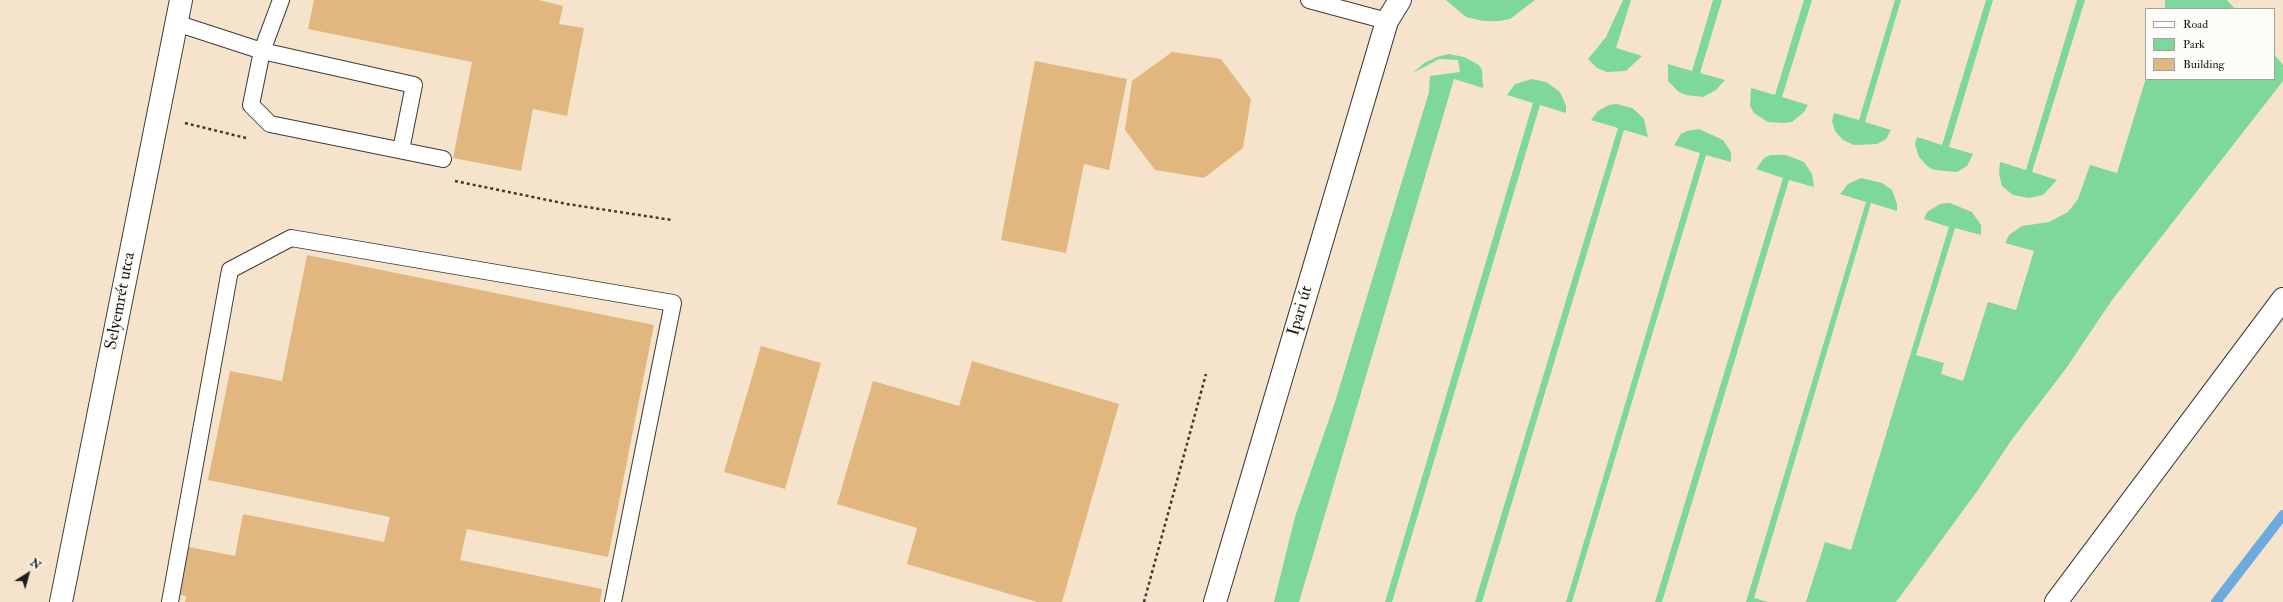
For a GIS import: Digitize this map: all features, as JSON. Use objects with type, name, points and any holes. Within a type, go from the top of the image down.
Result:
[{"type":"street","name":"Selyemrét utca","points":[[61,602],[181,0]]},
{"type":"street","name":"Ipari út","points":[[1216,602],[1387,10],[1400,0]]},
{"type":"street","points":[[2056,602],[2283,299]]},
{"type":"lane","points":[[281,0],[262,51],[251,105],[270,124],[443,159]]},
{"type":"lane","points":[[1309,0],[1387,10]]},
{"type":"lane","points":[[176,22],[262,51],[414,85],[400,150]]},
{"type":"lane","points":[[170,602],[230,270],[291,238],[673,303],[613,602]]},
{"type":"path","points":[[1144,602],[1206,374]]},
{"type":"green space","points":[[1446,0],[1535,0],[1510,19],[1483,21],[1466,17]]},
{"type":"green space","points":[[1623,0],[1631,0],[1616,48],[1642,56],[1626,71],[1607,72],[1597,68],[1588,59],[1606,37]]},
{"type":"green space","points":[[1713,0],[1722,0],[1700,73],[1725,80],[1716,90],[1703,97],[1686,95],[1679,92],[1668,81],[1668,64],[1692,71]]},
{"type":"green space","points":[[1804,0],[1812,0],[1782,97],[1808,105],[1804,112],[1792,122],[1768,122],[1754,113],[1750,106],[1751,88],[1775,95]]},
{"type":"green space","points":[[1895,0],[1901,0],[1865,122],[1891,130],[1886,139],[1877,144],[1854,145],[1843,140],[1835,131],[1832,121],[1834,113],[1859,120]]},
{"type":"green space","points":[[1986,0],[1993,0],[1949,147],[1973,154],[1967,166],[1957,172],[1935,170],[1928,167],[1919,157],[1915,144],[1917,137],[1942,145]]},
{"type":"green space","points":[[2077,0],[2085,0],[2032,172],[2057,180],[2043,195],[2029,198],[2013,195],[2002,186],[1999,174],[2000,162],[2026,170]]},
{"type":"green space","points":[[2165,0],[2227,0],[2234,8],[2165,8]]},
{"type":"green space","points":[[1449,54],[1464,57],[1479,65],[1482,70],[1483,88],[1454,79],[1299,602],[1274,602],[1295,517],[1335,402],[1429,92],[1430,76],[1460,72],[1458,60],[1439,59],[1413,73],[1424,63],[1437,57]]},
{"type":"green space","points":[[2275,55],[2283,65],[2283,81],[2112,300],[2067,367],[2013,438],[1978,490],[1896,602],[1806,602],[1825,542],[1851,550],[1949,227],[1924,219],[1927,212],[1940,204],[1950,203],[1972,212],[1981,225],[1981,235],[1955,228],[1916,355],[1944,363],[1941,374],[1963,381],[1988,302],[2016,310],[2034,251],[2005,243],[2009,235],[2022,226],[2049,222],[2068,212],[2078,199],[2090,165],[2117,173],[2145,80],[2275,80]]},
{"type":"green space","points":[[1532,79],[1546,82],[1560,92],[1566,106],[1566,113],[1540,105],[1392,602],[1385,602],[1533,103],[1507,95],[1515,84]]},
{"type":"green space","points":[[1617,104],[1632,108],[1644,119],[1648,137],[1624,130],[1482,602],[1475,602],[1618,128],[1591,120],[1598,111],[1609,105]]},
{"type":"green space","points":[[1699,129],[1723,140],[1731,152],[1731,162],[1706,155],[1572,602],[1566,602],[1700,153],[1674,145],[1681,134],[1687,131]]},
{"type":"green space","points":[[1770,155],[1786,155],[1804,162],[1812,174],[1814,187],[1789,180],[1662,602],[1655,602],[1783,178],[1756,169],[1764,158]]},
{"type":"green space","points":[[1861,178],[1882,183],[1892,190],[1897,204],[1897,211],[1871,203],[1754,598],[1768,602],[1746,602],[1866,202],[1840,194],[1848,184]]},
{"type":"building","points":[[314,0],[539,0],[563,6],[559,24],[584,28],[567,116],[533,109],[521,171],[453,158],[472,62],[308,29]]},
{"type":"building","points":[[1172,52],[1221,59],[1251,99],[1243,148],[1204,178],[1155,170],[1125,130],[1132,81]]},
{"type":"building","points":[[1035,61],[1127,79],[1109,170],[1084,164],[1066,253],[1001,240]]},
{"type":"building","points":[[307,255],[654,325],[608,557],[467,529],[460,560],[602,589],[600,602],[185,602],[186,596],[174,594],[184,546],[235,556],[243,514],[384,542],[390,517],[208,480],[230,371],[282,381]]},
{"type":"building","points":[[761,346],[821,363],[785,489],[724,472]]},
{"type":"building","points":[[972,361],[1119,404],[1062,602],[1037,602],[907,564],[917,528],[837,504],[873,381],[959,406]]},
{"type":"waterway","points":[[2216,602],[2283,515]]}]
